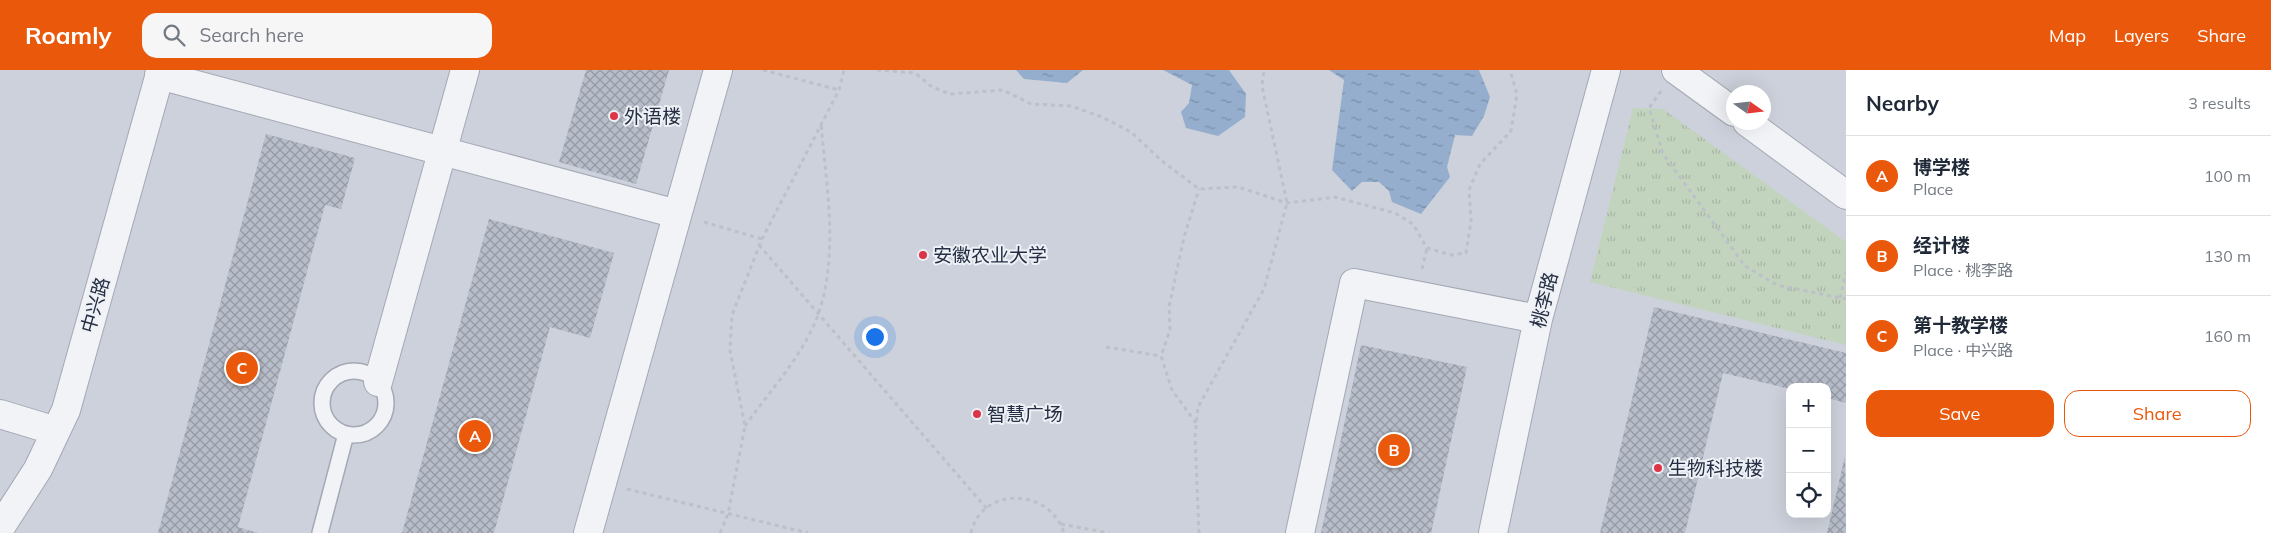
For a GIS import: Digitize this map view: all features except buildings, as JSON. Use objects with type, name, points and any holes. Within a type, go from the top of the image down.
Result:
[{"type":"street","points":[[378,382],[465,70]]},
{"type":"street","points":[[588,533],[718,70]]},
{"type":"street","name":"桃李路","points":[[1494,533],[1538,319],[1606,70]]},
{"type":"street","points":[[1676,70],[1726,106]]},
{"type":"street","points":[[160,73],[677,214]]},
{"type":"street","name":"中兴路","points":[[0,528],[38,469],[68,400],[160,73]]},
{"type":"street","points":[[1758,130],[1846,195]]},
{"type":"street","points":[[1300,533],[1354,283],[1538,319]]},
{"type":"street","points":[[0,414],[56,431]]},
{"type":"lane","points":[[350,371],[370,375],[384,391],[386,401],[385,412],[380,422],[372,429],[363,434],[346,434],[333,427],[326,419],[322,409],[322,398],[325,388],[340,374],[350,371]]},
{"type":"lane","points":[[320,533],[346,434]]},
{"type":"path","points":[[763,70],[838,90]]},
{"type":"path","points":[[720,533],[728,514],[745,426],[730,350],[732,315],[759,245],[838,90],[844,70]]},
{"type":"path","points":[[876,70],[915,73],[932,87],[950,94],[1003,90],[1031,104],[1071,106],[1102,117],[1131,132],[1162,161],[1199,189],[1238,186],[1287,204],[1335,197],[1395,213],[1413,224],[1427,248],[1451,255],[1466,253],[1471,222],[1469,190],[1480,164],[1511,131],[1517,94],[1510,70]]},
{"type":"path","points":[[1199,533],[1195,436],[1198,407],[1264,289],[1287,204],[1262,86],[1264,70]]},
{"type":"path","points":[[1676,70],[1649,108],[1663,154],[1745,266],[1777,285],[1846,299]]},
{"type":"path","points":[[745,426],[802,346],[819,313],[826,284],[829,226],[821,122]]},
{"type":"path","points":[[1196,423],[1172,390],[1161,356],[1170,330],[1169,308],[1184,237],[1199,189]]},
{"type":"path","points":[[677,214],[762,239]]},
{"type":"path","points":[[759,245],[986,509]]},
{"type":"path","points":[[1840,298],[1846,272]]},
{"type":"path","points":[[1106,347],[1161,356]]},
{"type":"path","points":[[602,483],[808,533]]},
{"type":"path","points":[[971,533],[981,514],[986,509],[1008,498],[1024,498],[1039,502],[1052,512],[1061,524],[1064,533]]},
{"type":"path","points":[[1061,524],[1109,533]]},
{"type":"shaded area","name":"安徽农业大学","points":[[0,70],[1846,70],[1846,533],[0,533]]},
{"type":"green space","points":[[1633,108],[1663,109],[1846,242],[1846,345],[1590,282]]},
{"type":"water","points":[[1016,70],[1083,70],[1067,83],[1024,79]]},
{"type":"water","points":[[1163,70],[1229,70],[1246,94],[1245,117],[1218,136],[1186,128],[1181,112],[1189,103],[1192,85]]},
{"type":"water","points":[[1329,70],[1479,70],[1490,97],[1484,116],[1472,136],[1455,135],[1447,167],[1450,177],[1421,214],[1392,202],[1389,191],[1379,182],[1362,182],[1352,191],[1332,170],[1344,80]]},
{"type":"place","name":"外语楼","points":[[614,116]]},
{"type":"place","name":"安徽农业大学","points":[[923,255]]},
{"type":"place","name":"第十教学楼","points":[[242,368]]},
{"type":"place","name":"智慧广场","points":[[977,414]]},
{"type":"place","name":"博学楼","points":[[475,436]]},
{"type":"place","name":"经计楼","points":[[1394,450]]},
{"type":"place","name":"生物科技楼","points":[[1658,468]]}]
